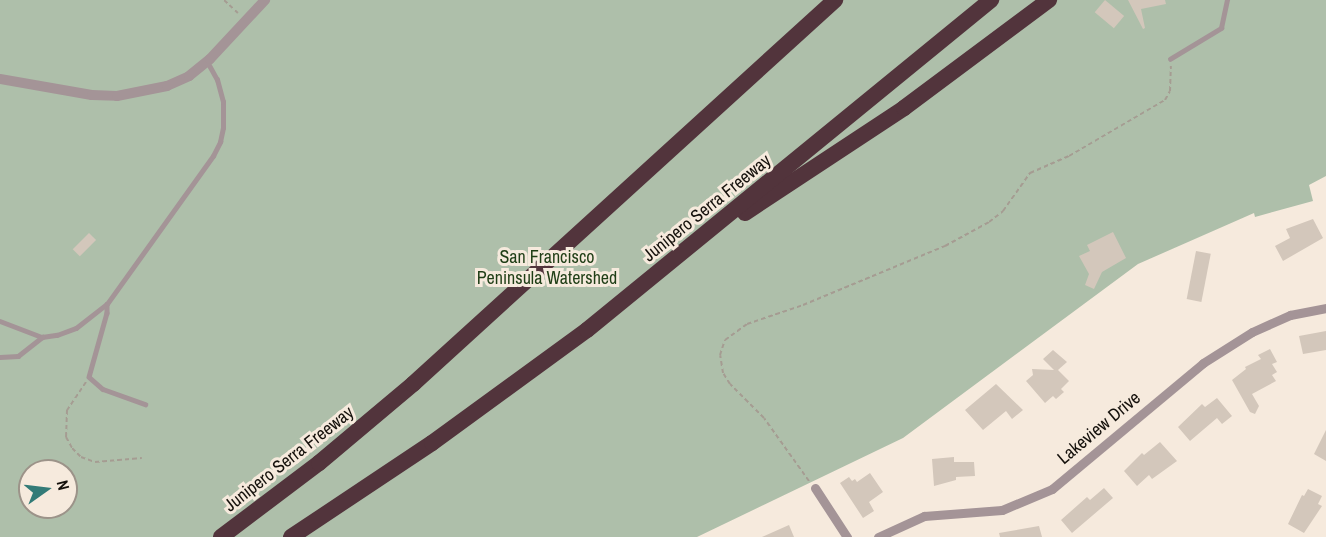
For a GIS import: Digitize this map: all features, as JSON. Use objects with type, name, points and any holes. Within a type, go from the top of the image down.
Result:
[{"type":"highway","name":"Junipero Serra Freeway","points":[[220,537],[326,457],[413,384],[835,0]]},
{"type":"highway","name":"Junipero Serra Freeway","points":[[291,537],[510,387],[700,240],[991,0]]},
{"type":"highway","points":[[700,240],[782,191],[904,108],[1049,0]]},
{"type":"street","points":[[0,79],[92,95],[117,96],[167,86],[189,76],[207,62],[265,0]]},
{"type":"street","name":"Lakeview Drive","points":[[878,537],[924,516],[1002,510],[1052,489],[1203,363],[1252,332],[1290,315],[1326,308]]},
{"type":"street","points":[[814,488],[847,537]]},
{"type":"lane","points":[[1170,59],[1221,28],[1227,0]]},
{"type":"lane","points":[[0,321],[42,337],[57,336],[76,328],[107,304],[209,162],[220,142],[223,128],[223,102],[217,80],[207,62]]},
{"type":"lane","points":[[107,304],[107,313],[89,377],[103,389],[145,404]]},
{"type":"lane","points":[[0,357],[18,357],[42,337]]},
{"type":"path","points":[[224,0],[247,21]]},
{"type":"path","points":[[814,488],[764,418],[730,384],[723,373],[720,355],[725,340],[747,324],[803,305],[945,246],[989,222],[1003,212],[1030,173],[1069,156],[1165,100],[1170,91],[1170,59]]},
{"type":"path","points":[[89,377],[77,391],[67,410],[66,437],[72,448],[81,457],[95,462],[142,458]]},
{"type":"green space","name":"San Francisco Peninsula Watershed","points":[[0,0],[1326,0],[1326,176],[1309,185],[1313,201],[1255,217],[1254,213],[1138,264],[903,438],[697,537],[0,537]]},
{"type":"building","points":[[1105,0],[1124,16],[1114,28],[1095,12]]},
{"type":"building","points":[[1128,0],[1165,0],[1166,4],[1141,9],[1145,28],[1143,29]]},
{"type":"building","points":[[1313,219],[1323,238],[1283,261],[1275,246],[1290,238],[1286,229]]},
{"type":"building","points":[[1113,232],[1126,258],[1102,272],[1094,289],[1085,285],[1089,274],[1079,256],[1090,251],[1087,245]]},
{"type":"building","points":[[89,233],[96,240],[80,256],[73,249]]},
{"type":"building","points":[[1196,251],[1211,254],[1201,302],[1187,299]]},
{"type":"building","points":[[1326,331],[1326,350],[1303,354],[1299,336]]},
{"type":"building","points":[[1270,349],[1277,362],[1272,364],[1277,372],[1272,375],[1276,381],[1252,394],[1259,406],[1255,414],[1250,412],[1232,380],[1246,369],[1245,367],[1261,359],[1258,355]]},
{"type":"building","points":[[1053,350],[1067,362],[1058,370],[1069,381],[1061,389],[1064,392],[1056,399],[1053,396],[1045,403],[1026,381],[1033,375],[1032,369],[1054,370],[1043,359]]},
{"type":"building","points":[[996,384],[1023,410],[1012,419],[1006,411],[983,430],[965,410]]},
{"type":"building","points":[[1217,398],[1232,416],[1222,424],[1217,418],[1190,441],[1178,427],[1202,404],[1205,407]]},
{"type":"building","points":[[1326,430],[1326,461],[1314,454]]},
{"type":"building","points":[[1160,442],[1177,461],[1152,479],[1149,475],[1137,486],[1124,471],[1142,453],[1144,455]]},
{"type":"building","points":[[954,457],[954,462],[974,462],[975,476],[956,477],[956,480],[934,486],[932,459]]},
{"type":"building","points":[[870,473],[883,492],[869,502],[874,511],[863,518],[840,483],[849,477],[852,481],[855,479],[857,482]]},
{"type":"building","points":[[1104,488],[1113,498],[1072,533],[1061,520],[1087,497],[1090,500]]},
{"type":"building","points":[[1308,489],[1322,496],[1318,504],[1322,506],[1304,533],[1288,524],[1302,495],[1304,496]]},
{"type":"building","points":[[789,525],[794,537],[762,537]]},
{"type":"building","points":[[1039,526],[1042,537],[1000,537],[999,533]]}]
